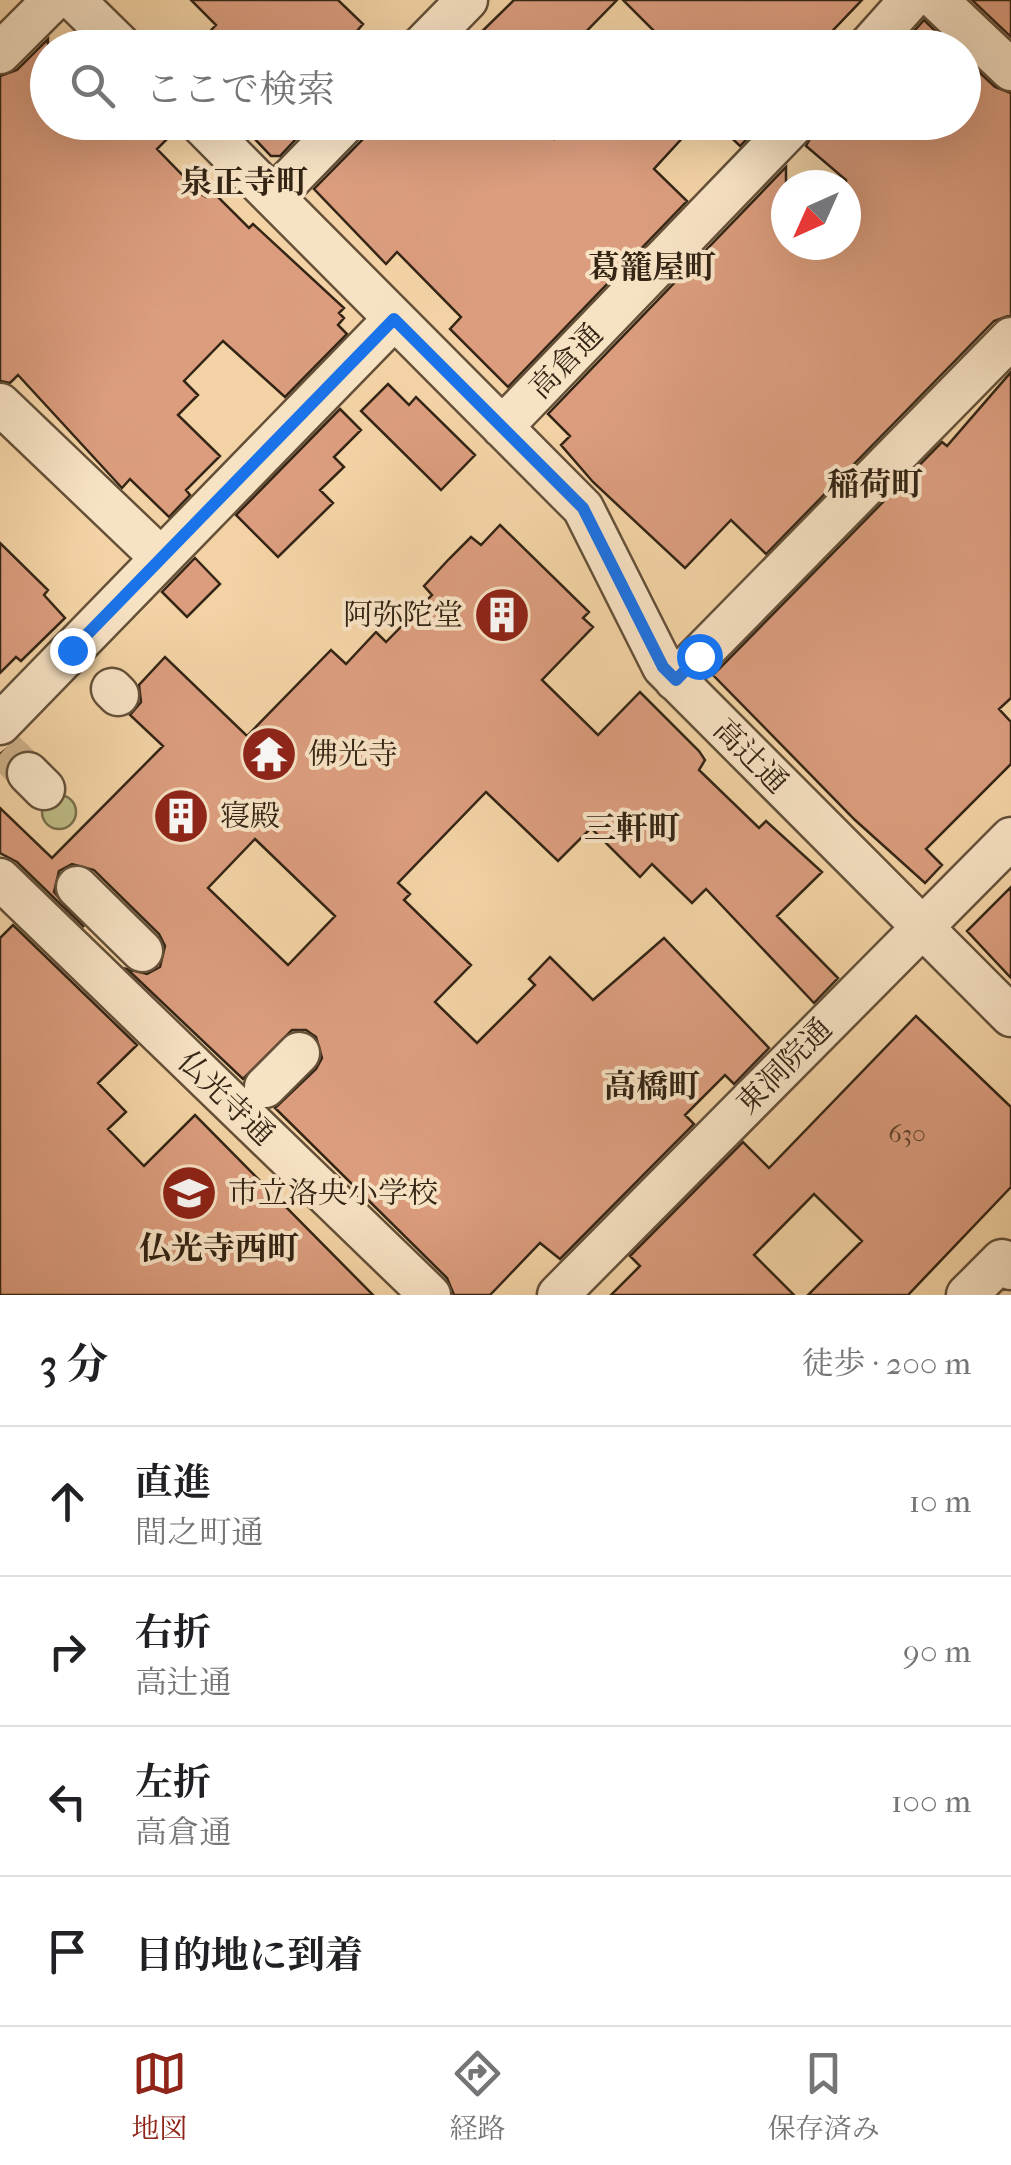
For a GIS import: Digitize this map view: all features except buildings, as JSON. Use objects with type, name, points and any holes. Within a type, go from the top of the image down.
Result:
[{"type":"street","points":[[0,53],[54,0]]},
{"type":"street","points":[[74,0],[105,30]]},
{"type":"street","points":[[438,30],[467,0]]},
{"type":"street","points":[[883,30],[910,0]]},
{"type":"street","points":[[937,0],[969,30]]},
{"type":"street","points":[[981,42],[1011,70]]},
{"type":"street","name":"高辻通","points":[[217,140],[583,508],[663,667],[1011,1016]]},
{"type":"street","points":[[274,196],[328,140]]},
{"type":"street","name":"高倉通","points":[[502,427],[779,140]]},
{"type":"street","points":[[15,757],[99,677],[161,558],[394,319]]},
{"type":"street","points":[[676,680],[1011,338]]},
{"type":"street","points":[[0,404],[161,558]]},
{"type":"street","name":"東洞院通","points":[[558,1295],[1011,838]]},
{"type":"street","points":[[45,898],[142,951]]},
{"type":"street","name":"仏光寺通","points":[[45,898],[254,1098],[430,1295]]},
{"type":"street","points":[[254,1098],[299,1052]]},
{"type":"street","points":[[967,1295],[1007,1264]]},
{"type":"shaded area","points":[[59,795],[71,800],[76,812],[71,824],[59,829],[47,824],[42,812],[47,800]]},
{"type":"tunnel","points":[[4,750],[28,773]]},
{"type":"place","name":"阿弥陀堂","points":[[502,615]]},
{"type":"place","name":"佛光寺","points":[[269,754]]},
{"type":"place","name":"寝殿","points":[[181,816]]},
{"type":"place","name":"市立洛央小学校","points":[[189,1193]]},
{"type":"district","name":"泉正寺町","points":[[244,182]]},
{"type":"district","name":"葛籠屋町","points":[[652,267]]},
{"type":"district","name":"稲荷町","points":[[875,484]]},
{"type":"district","name":"三軒町","points":[[632,828]]},
{"type":"district","name":"高橋町","points":[[652,1086]]},
{"type":"district","name":"仏光寺西町","points":[[219,1248]]},
{"type":"route","points":[[72,650],[394,319],[583,508],[663,667],[676,680],[699,656]]}]
